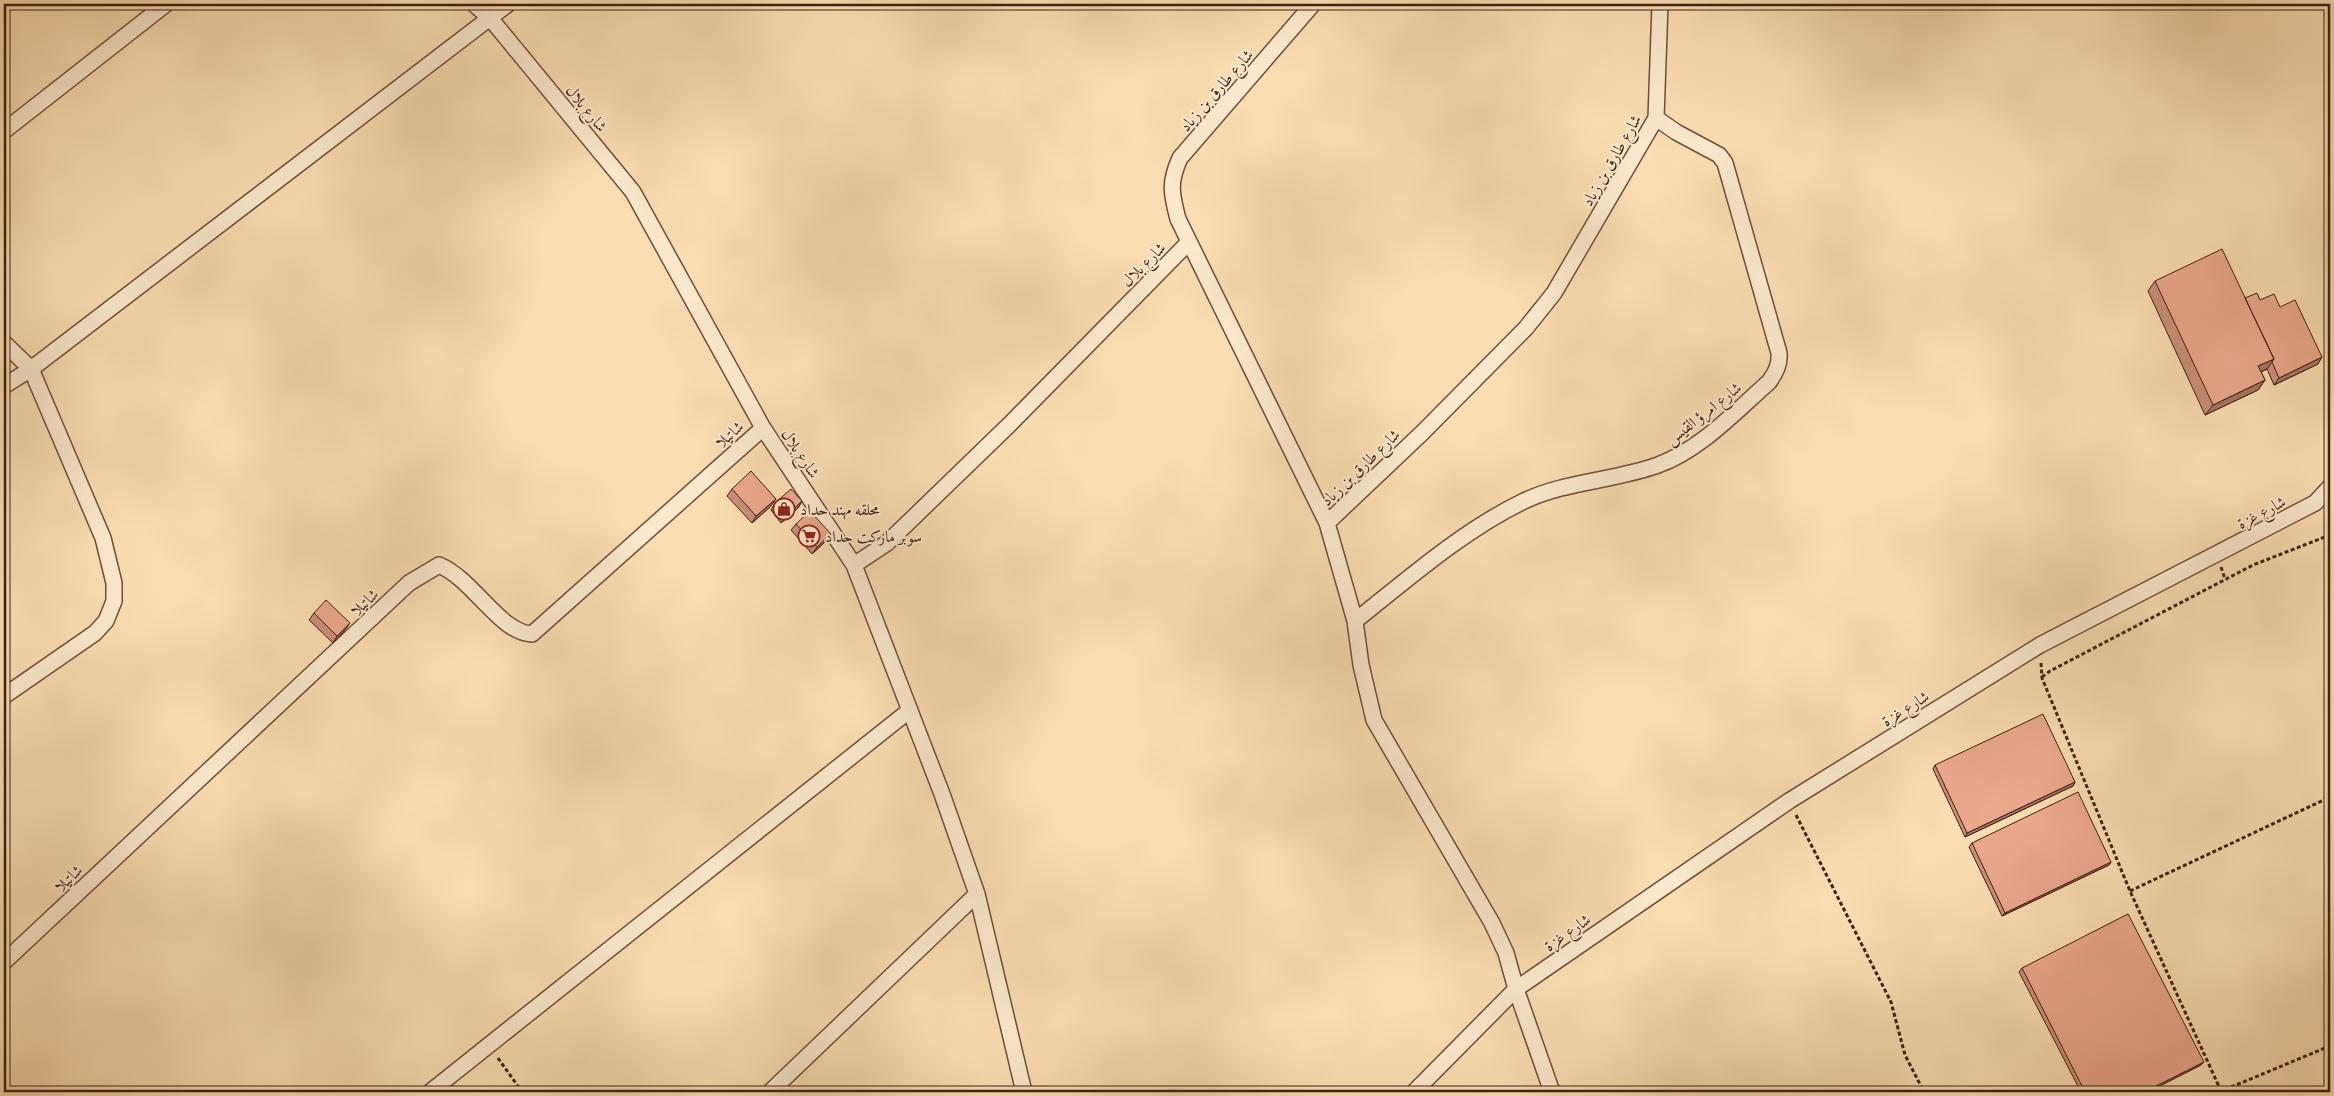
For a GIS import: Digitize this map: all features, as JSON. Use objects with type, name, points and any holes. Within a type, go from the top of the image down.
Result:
[{"type":"street","points":[[4,131],[166,4]]},
{"type":"street","name":"شارع بلال","points":[[474,4],[490,18],[633,192],[763,428],[854,565],[887,543],[1009,425],[1189,242]]},
{"type":"street","points":[[4,386],[31,369],[508,4]]},
{"type":"street","name":"شارع طارق بن زياد","points":[[1312,4],[1180,158],[1172,176],[1172,200],[1178,219],[1189,242],[1327,523],[1422,433],[1526,328],[1554,293],[1656,118],[1660,4]]},
{"type":"street","name":"شارع امرؤ القيس","points":[[1355,621],[1420,570],[1484,524],[1524,502],[1594,480],[1656,466],[1673,459],[1712,432],[1769,382],[1776,373],[1780,362],[1779,352],[1725,163],[1719,155],[1676,132],[1656,118]]},
{"type":"street","points":[[4,343],[31,369],[103,538],[114,583],[114,601],[106,621],[94,633],[4,696]]},
{"type":"street","name":"شاتيلا","points":[[4,962],[409,584],[439,565],[463,580],[511,628],[522,634],[532,634],[549,621],[763,428]]},
{"type":"street","name":"شارع غزة","points":[[1414,1092],[1516,989],[1789,801],[2040,645],[2314,503],[2330,487]]},
{"type":"street","points":[[1327,523],[1355,621],[1361,665],[1374,720],[1492,923],[1506,953],[1516,989],[1552,1092]]},
{"type":"street","points":[[854,565],[910,710],[977,894],[1024,1092]]},
{"type":"street","points":[[430,1092],[910,710]]},
{"type":"street","points":[[770,1092],[977,894]]},
{"type":"path","points":[[2042,678],[2050,671],[2253,565],[2330,535]]},
{"type":"path","points":[[2040,645],[2042,678],[2130,891],[2220,1092],[2330,1046]]},
{"type":"path","points":[[2130,891],[2330,797]]},
{"type":"path","points":[[1789,801],[1891,1002],[1905,1056],[1924,1092]]},
{"type":"path","points":[[490,1045],[522,1092]]},
{"type":"building","points":[[2222,249],[2274,359],[2258,366],[2265,380],[2213,405],[2155,281]]},
{"type":"building","points":[[2257,293],[2260,300],[2274,294],[2280,307],[2295,300],[2322,357],[2279,378],[2272,362],[2274,359],[2245,298]]},
{"type":"building","points":[[751,471],[776,499],[756,516],[732,489]]},
{"type":"building","points":[[791,489],[802,501],[786,516],[775,503]]},
{"type":"building","points":[[810,511],[831,534],[817,547],[796,524]]},
{"type":"building","points":[[326,600],[350,623],[337,636],[314,613]]},
{"type":"building","points":[[2043,714],[2075,782],[1967,833],[1935,765]]},
{"type":"building","points":[[2078,792],[2111,862],[2005,913],[1972,843]]},
{"type":"building","points":[[2128,914],[2204,1062],[2144,1092],[2085,1092],[2022,968]]},
{"type":"place","name":"محلقه مهند حداد","points":[[784,509]]},
{"type":"place","name":"سوبر ماركت حداد","points":[[809,536]]}]
